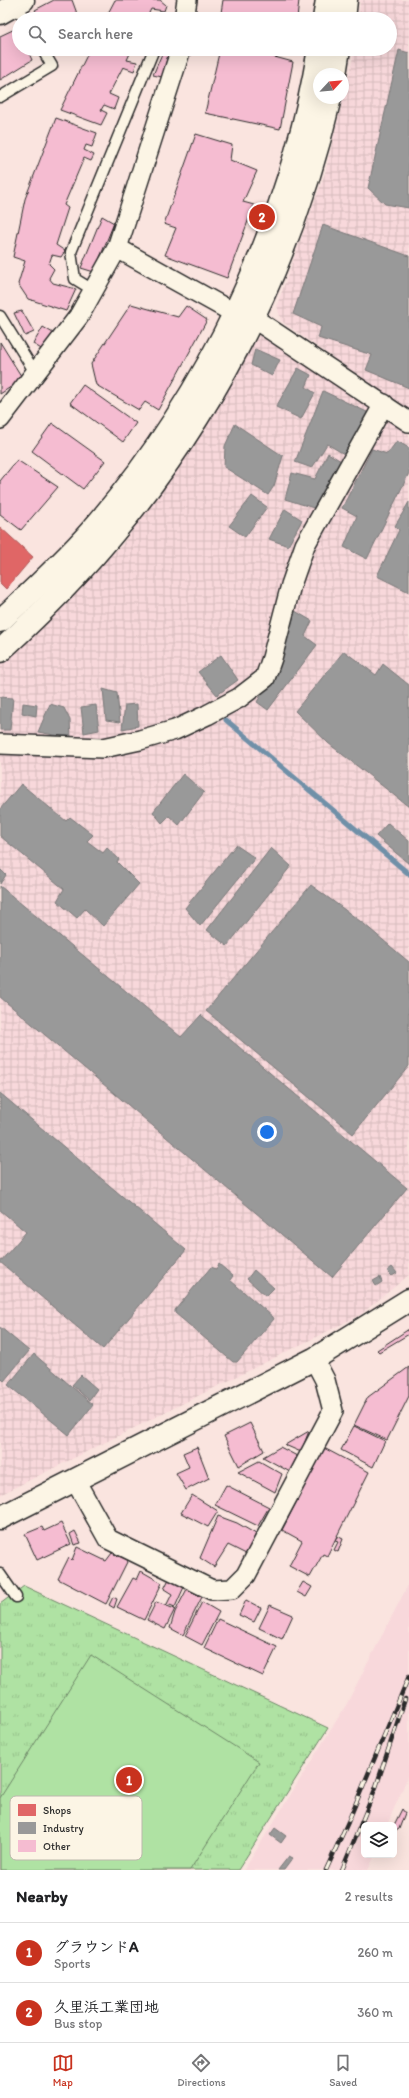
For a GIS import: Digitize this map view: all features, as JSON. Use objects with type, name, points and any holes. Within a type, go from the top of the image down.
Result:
[{"type":"street","points":[[185,12],[187,0]]},
{"type":"street","points":[[325,12],[327,0]]},
{"type":"street","points":[[345,12],[346,0]]},
{"type":"street","points":[[0,419],[79,316],[117,248],[179,56]]},
{"type":"street","points":[[0,651],[79,575],[137,504],[170,460],[218,386],[244,316],[264,247],[287,181],[304,120],[318,56]]},
{"type":"street","points":[[336,68],[338,56]]},
{"type":"street","points":[[0,621],[90,532],[125,489],[179,412],[202,373],[244,316],[279,261],[296,218],[328,104]]},
{"type":"street","points":[[117,248],[244,316],[384,404],[409,422]]},
{"type":"street","points":[[0,744],[103,748],[140,740],[175,730],[207,715],[239,698],[264,678],[272,658],[291,585],[305,546],[384,404]]},
{"type":"street","points":[[0,1518],[314,1359],[409,1300]]},
{"type":"street","points":[[75,1480],[108,1539],[212,1590],[232,1589],[246,1575],[333,1411],[325,1380],[314,1359]]},
{"type":"lane","points":[[0,96],[52,66],[46,56]]},
{"type":"lane","points":[[93,290],[75,279],[71,252],[151,56]]},
{"type":"lane","points":[[0,316],[36,374]]},
{"type":"lane","points":[[0,1574],[16,1597]]},
{"type":"shaded area","points":[[360,0],[409,0],[409,411],[281,321],[277,305],[325,173],[342,104],[349,104],[349,74],[353,56],[397,56],[397,12],[359,12]]},
{"type":"shaded area","points":[[262,331],[409,435],[409,1275],[360,1315],[0,1495],[0,658],[121,546],[184,455]]},
{"type":"shaded area","points":[[409,1583],[409,1774],[388,1822],[361,1822],[361,1858],[374,1858],[368,1870],[244,1870],[346,1705]]},
{"type":"green space","points":[[24,1586],[328,1728],[238,1870],[0,1870],[0,1604]]},
{"type":"green space","points":[[91,1655],[259,1762],[190,1870],[0,1870],[0,1798]]},
{"type":"building: Shops","points":[[0,527],[33,557],[6,589],[0,583]]},
{"type":"building: Industry","points":[[399,50],[409,53],[409,208],[385,204],[368,188]]},
{"type":"building: Industry","points":[[323,225],[409,256],[409,388],[366,370],[372,355],[318,338],[321,327],[293,314]]},
{"type":"building: Industry","points":[[255,349],[280,360],[272,376],[251,365]]},
{"type":"building: Industry","points":[[298,368],[311,375],[306,387],[315,393],[301,419],[276,407]]},
{"type":"building: Industry","points":[[323,391],[369,413],[344,454],[327,444],[312,468],[295,462]]},
{"type":"building: Industry","points":[[235,424],[283,456],[274,486],[268,495],[224,467],[225,446]]},
{"type":"building: Industry","points":[[397,441],[409,448],[409,473],[367,559],[344,547],[357,516],[342,508],[372,449],[387,454]]},
{"type":"building: Industry","points":[[328,453],[341,461],[317,509],[285,499],[292,473],[315,479]]},
{"type":"building: Industry","points":[[252,496],[267,507],[245,537],[229,526]]},
{"type":"building: Industry","points":[[409,502],[409,592],[377,576],[399,530],[395,526]]},
{"type":"building: Industry","points":[[285,509],[302,520],[288,546],[269,539]]},
{"type":"building: Industry","points":[[295,611],[312,621],[305,636],[317,645],[268,710],[257,702],[281,661]]},
{"type":"building: Industry","points":[[344,651],[376,675],[383,664],[409,685],[409,807],[328,743],[295,711]]},
{"type":"building: Industry","points":[[221,655],[238,680],[217,695],[198,672]]},
{"type":"building: Industry","points":[[103,689],[117,693],[120,722],[106,720]]},
{"type":"building: Industry","points":[[0,697],[13,698],[10,730],[0,730]]},
{"type":"building: Industry","points":[[23,703],[37,705],[36,716],[22,713]]},
{"type":"building: Industry","points":[[50,704],[64,708],[70,720],[71,738],[38,732]]},
{"type":"building: Industry","points":[[137,704],[138,726],[122,729],[125,705]]},
{"type":"building: Industry","points":[[96,705],[99,730],[84,733],[81,707]]},
{"type":"building: Industry","points":[[183,774],[204,792],[179,825],[169,816],[162,823],[153,812]]},
{"type":"building: Industry","points":[[21,784],[66,821],[70,817],[93,835],[87,841],[103,853],[107,848],[119,859],[117,862],[139,884],[103,926],[85,909],[77,918],[57,901],[64,889],[0,836],[0,809]]},
{"type":"building: Industry","points":[[388,823],[409,841],[409,864],[376,836]]},
{"type":"building: Industry","points":[[236,845],[255,858],[200,926],[185,908]]},
{"type":"building: Industry","points":[[271,848],[291,866],[227,946],[207,930]]},
{"type":"building: Industry","points":[[0,869],[6,875],[0,884]]},
{"type":"building: Industry","points":[[311,885],[364,924],[409,962],[409,1066],[353,1134],[206,1011]]},
{"type":"building: Industry","points":[[0,886],[181,1037],[201,1015],[407,1188],[332,1277],[0,997]]},
{"type":"building: Industry","points":[[0,1093],[186,1250],[103,1349],[0,1262],[26,1232],[0,1210]]},
{"type":"building: Industry","points":[[219,1264],[233,1276],[230,1280],[274,1319],[237,1362],[233,1362],[175,1313],[175,1310],[211,1267],[216,1269]]},
{"type":"building: Industry","points":[[392,1267],[397,1273],[392,1276],[387,1271]]},
{"type":"building: Industry","points":[[254,1270],[274,1288],[266,1296],[247,1279]]},
{"type":"building: Industry","points":[[380,1277],[382,1282],[376,1286],[373,1281]]},
{"type":"building: Industry","points":[[0,1327],[29,1351],[4,1381],[0,1377]]},
{"type":"building: Industry","points":[[34,1354],[93,1405],[69,1435],[8,1385]]},
{"type":"building: Industry","points":[[81,1375],[97,1389],[89,1400],[72,1385]]},
{"type":"building: Industry","points":[[275,1828],[286,1836],[281,1843],[270,1835]]},
{"type":"building: Industry","points":[[289,1856],[293,1858],[284,1870],[278,1870]]},
{"type":"building: Other","points":[[54,0],[72,0],[76,12],[36,12],[35,10]]},
{"type":"building: Other","points":[[115,0],[160,0],[166,5],[164,11],[151,9],[150,12],[109,12]]},
{"type":"building: Other","points":[[223,0],[299,0],[298,12],[221,12]]},
{"type":"building: Other","points":[[12,30],[12,56],[30,56],[32,60],[0,80],[0,36]]},
{"type":"building: Other","points":[[87,56],[129,56],[127,60],[137,62],[134,71],[123,67],[109,94],[118,98],[114,109],[104,105],[101,110],[107,113],[101,125],[60,110]]},
{"type":"building: Other","points":[[161,56],[168,56],[162,77],[153,75]]},
{"type":"building: Other","points":[[218,56],[271,56],[293,62],[280,129],[205,113]]},
{"type":"building: Other","points":[[56,118],[97,133],[92,147],[86,145],[84,150],[94,155],[91,161],[84,158],[64,205],[68,208],[56,245],[65,251],[61,257],[52,255],[49,264],[54,269],[49,278],[53,283],[76,289],[66,311],[28,299],[18,284],[25,261],[13,257],[25,199]]},
{"type":"building: Other","points":[[196,134],[232,145],[230,160],[257,171],[243,202],[254,205],[227,278],[165,255],[176,228],[164,224]]},
{"type":"building: Other","points":[[102,216],[114,223],[94,272],[81,268]]},
{"type":"building: Other","points":[[131,304],[178,317],[186,306],[207,320],[158,410],[145,402],[139,410],[96,385],[91,364]]},
{"type":"building: Other","points":[[22,311],[34,332],[25,336],[14,313]]},
{"type":"building: Other","points":[[43,327],[53,333],[43,350],[33,344]]},
{"type":"building: Other","points":[[0,342],[23,379],[0,394]]},
{"type":"building: Other","points":[[83,385],[136,423],[123,442],[70,403]]},
{"type":"building: Other","points":[[52,423],[105,461],[83,489],[32,451]]},
{"type":"building: Other","points":[[17,460],[58,487],[21,530],[0,514],[0,481]]},
{"type":"building: Other","points":[[409,1329],[409,1334],[379,1352],[377,1350]]},
{"type":"building: Other","points":[[409,1367],[409,1396],[387,1440],[354,1425],[368,1397]]},
{"type":"building: Other","points":[[250,1423],[264,1451],[239,1466],[224,1436]]},
{"type":"building: Other","points":[[354,1426],[385,1441],[373,1467],[341,1450]]},
{"type":"building: Other","points":[[309,1431],[301,1452],[285,1445]]},
{"type":"building: Other","points":[[197,1447],[209,1478],[186,1490],[176,1473],[189,1467],[183,1453]]},
{"type":"building: Other","points":[[280,1447],[297,1456],[290,1472],[263,1457]]},
{"type":"building: Other","points":[[324,1448],[369,1472],[327,1556],[323,1554],[310,1577],[289,1566],[302,1541],[282,1530]]},
{"type":"building: Other","points":[[259,1461],[282,1474],[275,1492],[238,1472]]},
{"type":"building: Other","points":[[226,1485],[269,1507],[258,1526],[215,1505]]},
{"type":"building: Other","points":[[192,1495],[218,1511],[208,1527],[181,1513]]},
{"type":"building: Other","points":[[218,1516],[237,1523],[256,1534],[246,1554],[228,1545],[214,1567],[200,1558]]},
{"type":"building: Other","points":[[61,1523],[71,1544],[37,1560],[25,1534],[42,1527],[44,1531]]},
{"type":"building: Other","points":[[75,1531],[81,1543],[74,1545],[70,1534]]},
{"type":"building: Other","points":[[337,1536],[343,1539],[338,1552],[334,1550],[338,1542],[335,1541]]},
{"type":"building: Other","points":[[77,1547],[106,1561],[112,1553],[128,1560],[106,1604],[58,1579],[69,1557],[72,1560]]},
{"type":"building: Other","points":[[141,1571],[162,1583],[144,1620],[117,1607],[133,1578],[137,1580]]},
{"type":"building: Other","points":[[169,1579],[184,1587],[175,1607],[167,1604],[172,1594],[164,1589]]},
{"type":"building: Other","points":[[303,1582],[312,1587],[306,1597],[297,1592]]},
{"type":"building: Other","points":[[187,1589],[202,1597],[183,1635],[170,1628],[175,1612]]},
{"type":"building: Other","points":[[113,1597],[117,1599],[114,1608],[109,1605]]},
{"type":"building: Other","points":[[246,1600],[261,1608],[254,1622],[239,1615]]},
{"type":"building: Other","points":[[156,1602],[175,1609],[165,1629],[147,1620]]},
{"type":"building: Other","points":[[202,1602],[219,1612],[202,1645],[185,1636]]},
{"type":"building: Other","points":[[270,1605],[293,1615],[282,1639],[259,1628]]},
{"type":"building: Other","points":[[218,1619],[277,1647],[263,1676],[204,1648]]},
{"type":"building: Other","points":[[402,1809],[405,1813],[399,1829],[397,1830],[397,1822],[396,1822]]},
{"type":"waterway","points":[[226,720],[409,874]]},
{"type":"railway","points":[[326,1870],[348,1822],[409,1676]]},
{"type":"railway","points":[[342,1870],[376,1787],[405,1699]]},
{"type":"place","name":"久里浜工業団地","points":[[262,217]]},
{"type":"place","name":"グラウンドA","points":[[129,1780]]}]
